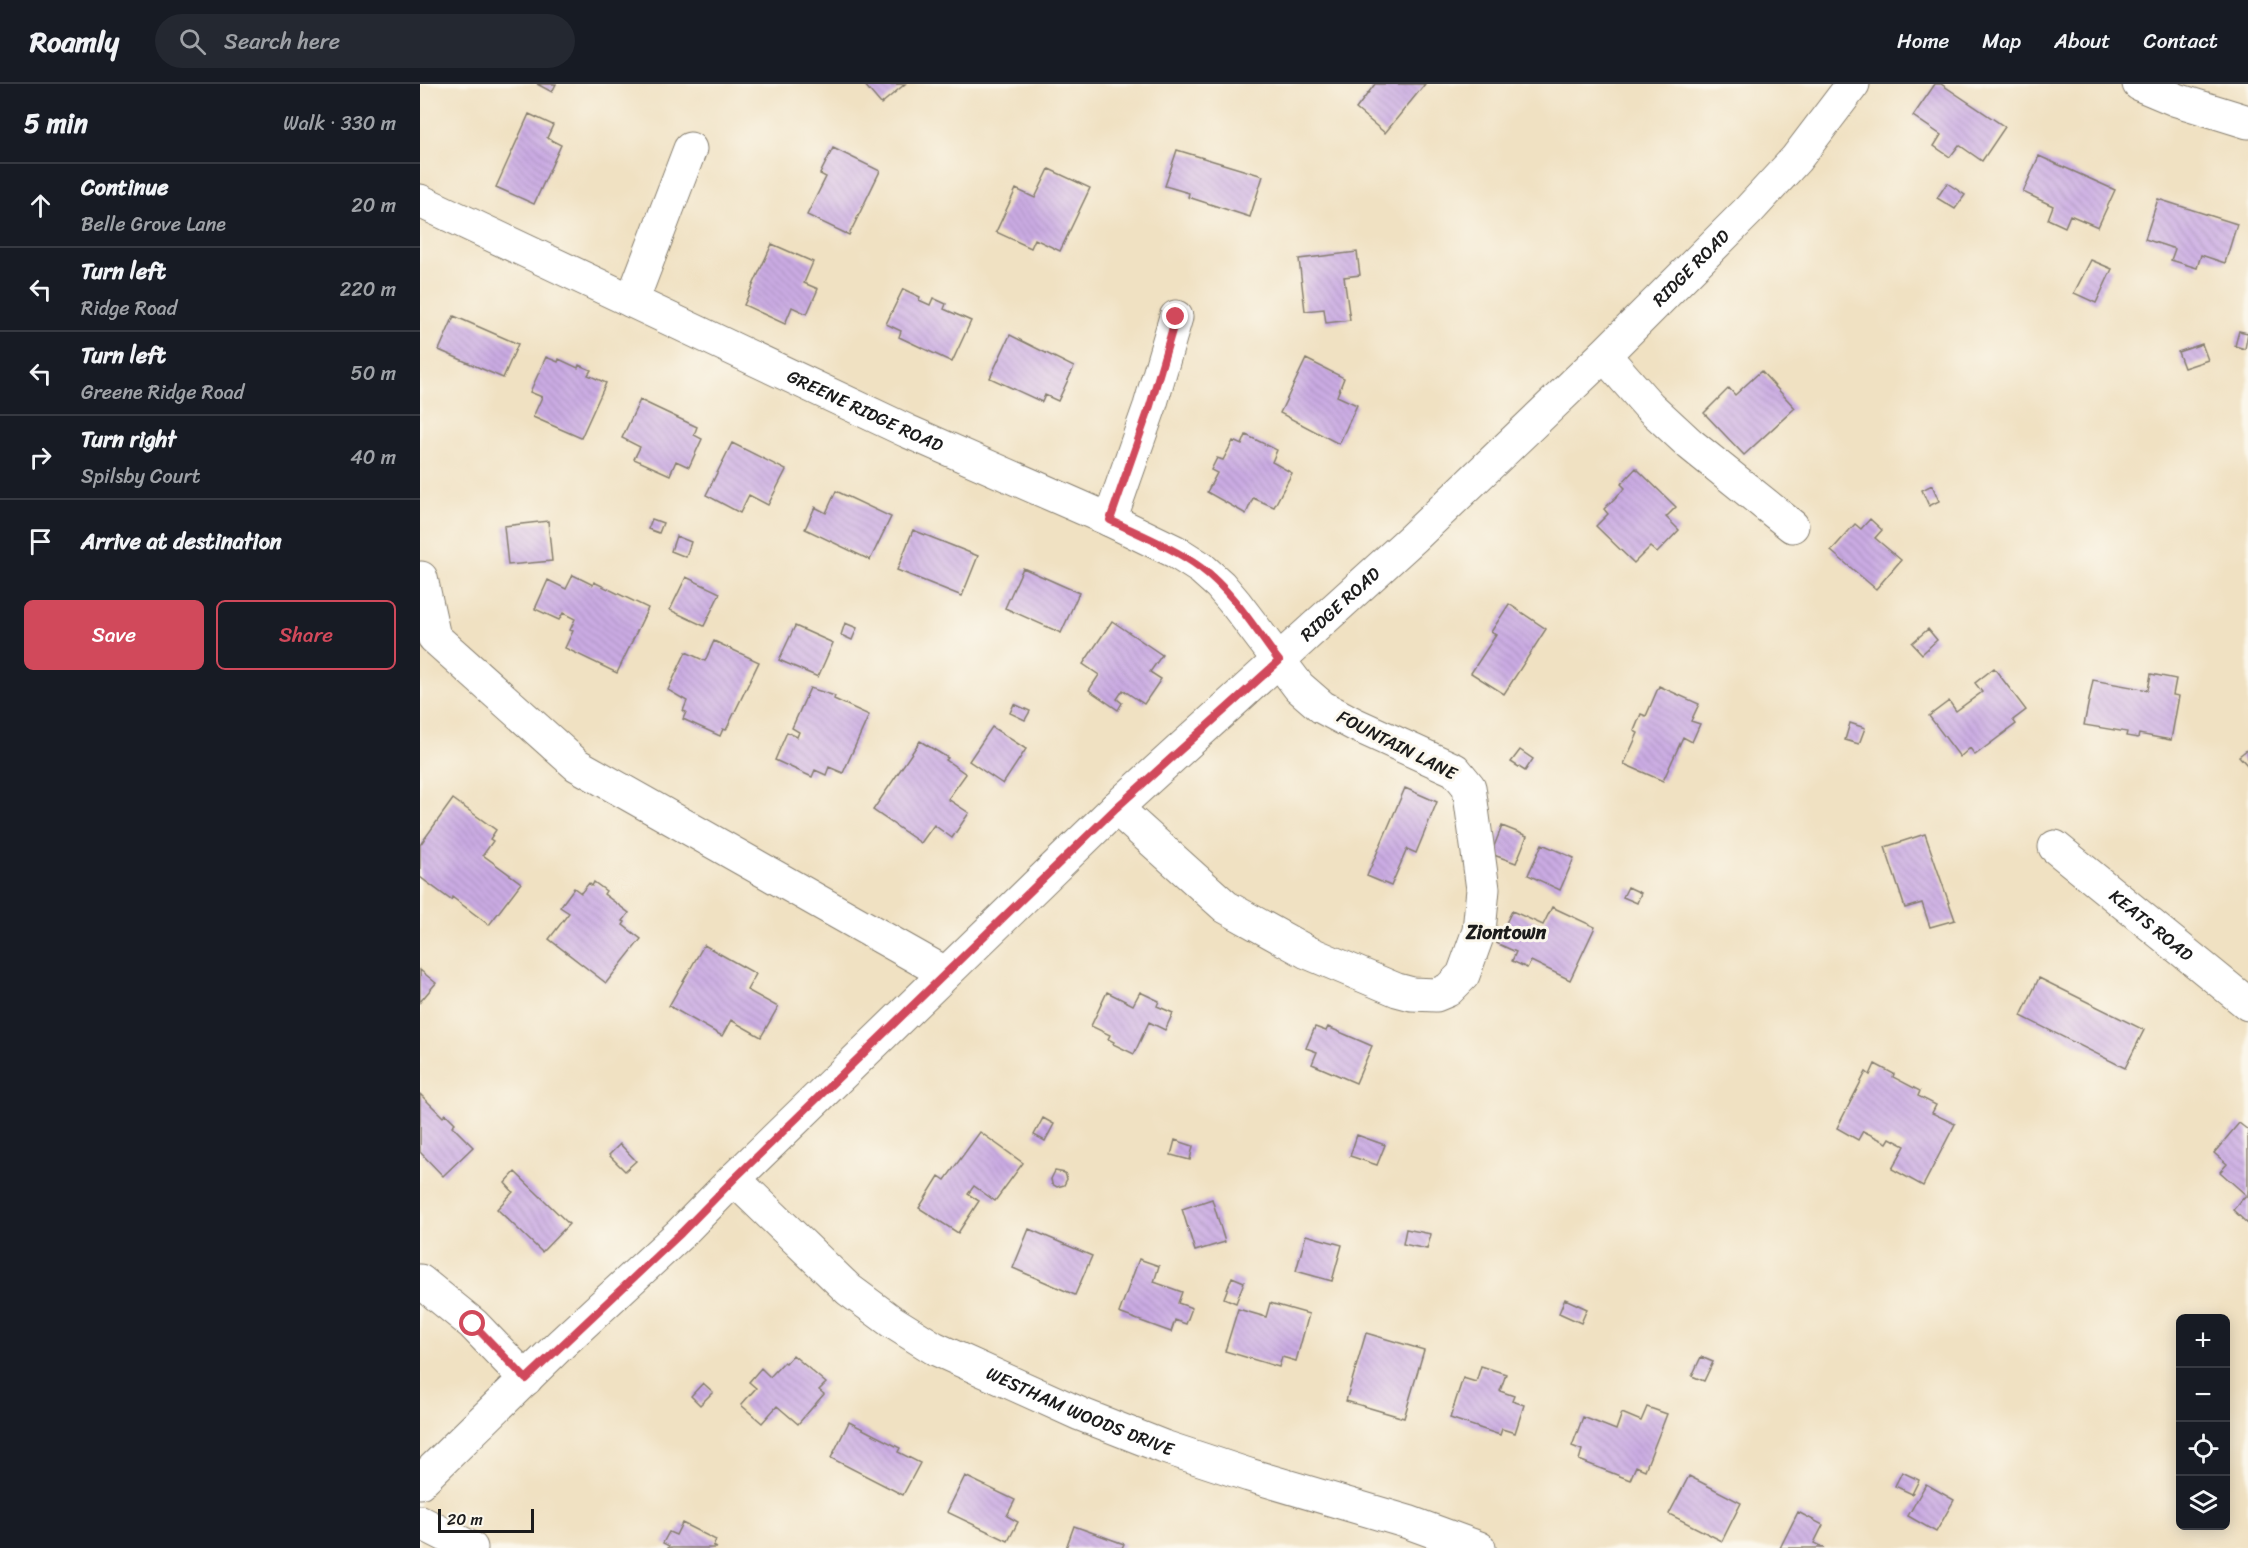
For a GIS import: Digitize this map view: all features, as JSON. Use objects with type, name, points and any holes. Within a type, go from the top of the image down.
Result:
[{"type":"street","name":"RIDGE ROAD","points":[[420,1482],[681,1233],[1116,808],[1413,538],[1604,355],[1749,210],[1796,159],[1853,84]]},
{"type":"street","points":[[2139,84],[2177,100],[2248,122]]},
{"type":"street","points":[[632,301],[690,149]]},
{"type":"street","name":"GREENE RIDGE ROAD","points":[[420,201],[907,431],[1110,520],[1176,552],[1201,568],[1220,585],[1279,661]]},
{"type":"street","points":[[1110,520],[1150,406],[1176,317]]},
{"type":"street","points":[[1604,355],[1649,406],[1690,444],[1792,526]]},
{"type":"street","points":[[422,578],[434,637],[577,765],[945,973]]},
{"type":"street","name":"FOUNTAIN LANE","points":[[1116,808],[1226,907],[1307,952],[1397,990],[1412,994],[1436,995],[1448,990],[1463,975],[1479,931],[1484,889],[1469,787],[1455,770],[1322,707],[1299,687],[1279,661]]},
{"type":"street","name":"KEATS ROAD","points":[[2055,847],[2248,1004]]},
{"type":"street","name":"WESTHAM WOODS DRIVE","points":[[734,1179],[849,1290],[891,1321],[934,1348],[1080,1414],[1164,1446],[1250,1475],[1408,1522],[1479,1548]]},
{"type":"street","points":[[420,1281],[473,1324],[526,1379]]},
{"type":"street","points":[[420,1522],[471,1548]]},
{"type":"building","points":[[537,84],[556,84],[552,92]]},
{"type":"building","points":[[864,84],[905,84],[881,104]]},
{"type":"building","points":[[1375,84],[1425,84],[1385,133],[1356,109]]},
{"type":"building","points":[[1935,84],[1941,84],[2005,127],[1982,161],[1959,145],[1950,157],[1934,146],[1941,135],[1913,116]]},
{"type":"building","points":[[529,114],[553,125],[547,138],[561,145],[534,204],[496,187]]},
{"type":"building","points":[[833,148],[880,171],[849,235],[807,215],[826,177],[820,174]]},
{"type":"building","points":[[1177,150],[1263,176],[1250,217],[1188,197],[1189,193],[1165,186]]},
{"type":"building","points":[[2039,156],[2115,190],[2098,227],[2070,215],[2065,227],[2048,219],[2053,206],[2023,192]]},
{"type":"building","points":[[1049,169],[1090,188],[1060,251],[1035,239],[1031,248],[996,232],[1016,189],[1035,198]]},
{"type":"building","points":[[1947,183],[1965,195],[1955,209],[1937,198]]},
{"type":"building","points":[[2158,199],[2237,224],[2225,263],[2201,255],[2197,268],[2171,260],[2175,249],[2145,239]]},
{"type":"building","points":[[772,244],[813,262],[804,283],[818,289],[807,314],[792,307],[785,324],[744,305]]},
{"type":"building","points":[[1357,252],[1360,275],[1344,277],[1350,320],[1326,323],[1324,309],[1305,311],[1299,259]]},
{"type":"building","points":[[2091,260],[2112,269],[2096,303],[2074,293]]},
{"type":"building","points":[[903,289],[930,305],[933,298],[946,304],[944,309],[971,321],[952,362],[899,337],[901,331],[886,324]]},
{"type":"building","points":[[454,316],[518,344],[503,378],[439,350]]},
{"type":"building","points":[[2239,331],[2248,333],[2245,349],[2235,346]]},
{"type":"building","points":[[1010,335],[1074,367],[1058,401],[1045,395],[1042,402],[990,378]]},
{"type":"building","points":[[2202,344],[2208,360],[2184,368],[2178,352]]},
{"type":"building","points":[[546,357],[591,370],[588,375],[606,383],[581,438],[533,417],[542,397],[530,392]]},
{"type":"building","points":[[1306,359],[1344,378],[1337,396],[1357,405],[1339,444],[1280,413]]},
{"type":"building","points":[[1761,371],[1795,408],[1744,455],[1704,413],[1729,388],[1735,395]]},
{"type":"building","points":[[640,400],[697,427],[694,435],[702,439],[689,467],[676,461],[670,475],[634,459],[640,447],[622,438]]},
{"type":"building","points":[[1246,435],[1277,450],[1272,462],[1292,473],[1274,507],[1253,498],[1246,514],[1207,492],[1217,473],[1211,470],[1217,458],[1223,460],[1233,441],[1242,445]]},
{"type":"building","points":[[732,443],[786,470],[768,505],[749,495],[740,513],[706,495]]},
{"type":"building","points":[[1636,468],[1676,507],[1666,517],[1679,530],[1657,553],[1650,547],[1634,563],[1596,526],[1608,514],[1604,509],[1625,488],[1621,484]]},
{"type":"building","points":[[1932,485],[1939,501],[1929,506],[1922,490]]},
{"type":"building","points":[[836,491],[891,517],[870,560],[805,529],[815,507],[826,513]]},
{"type":"building","points":[[652,519],[663,523],[659,533],[648,529]]},
{"type":"building","points":[[1870,519],[1882,530],[1875,538],[1901,560],[1876,589],[1831,551],[1855,524],[1861,529]]},
{"type":"building","points":[[548,521],[552,561],[508,565],[504,526]]},
{"type":"building","points":[[913,530],[978,556],[962,596],[897,570]]},
{"type":"building","points":[[676,536],[691,542],[686,557],[671,551]]},
{"type":"building","points":[[1023,568],[1079,593],[1061,633],[1005,608]]},
{"type":"building","points":[[573,575],[593,585],[594,582],[648,608],[617,673],[565,648],[573,631],[570,630],[575,619],[563,613],[559,620],[535,609],[548,580],[566,589]]},
{"type":"building","points":[[686,577],[720,593],[704,626],[670,610]]},
{"type":"building","points":[[1509,604],[1546,629],[1504,694],[1471,673],[1496,635],[1491,632]]},
{"type":"building","points":[[1112,621],[1162,655],[1150,672],[1161,679],[1144,704],[1123,690],[1117,699],[1122,703],[1118,710],[1089,690],[1099,675],[1083,664]]},
{"type":"building","points":[[845,623],[857,628],[852,640],[841,635]]},
{"type":"building","points":[[795,626],[833,643],[818,677],[779,660]]},
{"type":"building","points":[[1928,629],[1937,640],[1922,654],[1912,643]]},
{"type":"building","points":[[714,641],[759,662],[726,730],[723,729],[720,736],[683,719],[687,701],[668,690],[686,652],[705,661]]},
{"type":"building","points":[[1994,668],[2026,710],[2013,720],[2016,724],[1975,755],[1970,748],[1960,757],[1929,716],[1949,701],[1956,711],[1982,692],[1975,683]]},
{"type":"building","points":[[2151,674],[2176,679],[2173,695],[2179,696],[2171,740],[2139,734],[2138,738],[2126,736],[2127,732],[2084,725],[2093,680],[2148,690]]},
{"type":"building","points":[[1659,686],[1699,704],[1691,721],[1700,724],[1692,742],[1683,737],[1663,781],[1624,764],[1638,733],[1634,731],[1641,714],[1646,716]]},
{"type":"building","points":[[810,688],[835,696],[834,699],[869,715],[843,773],[829,767],[826,775],[815,770],[812,777],[775,760],[787,732],[797,737],[799,732],[792,728]]},
{"type":"building","points":[[1014,704],[1030,711],[1025,720],[1010,713]]},
{"type":"building","points":[[1850,723],[1865,728],[1859,744],[1845,740]]},
{"type":"building","points":[[992,727],[1026,749],[1003,784],[969,761]]},
{"type":"building","points":[[920,741],[948,758],[946,760],[966,774],[948,799],[969,813],[952,838],[934,825],[921,843],[873,810]]},
{"type":"building","points":[[2248,749],[2248,766],[2239,756]]},
{"type":"building","points":[[1520,750],[1533,759],[1525,771],[1511,762]]},
{"type":"building","points":[[1405,788],[1437,802],[1416,853],[1407,849],[1391,886],[1367,876]]},
{"type":"building","points":[[453,799],[496,830],[490,839],[493,841],[483,855],[521,883],[489,925],[452,897],[451,900],[420,877],[420,845]]},
{"type":"building","points":[[1502,826],[1527,836],[1516,863],[1491,854]]},
{"type":"building","points":[[1925,834],[1955,920],[1930,927],[1922,903],[1905,908],[1885,847]]},
{"type":"building","points":[[1542,844],[1574,858],[1560,890],[1528,875]]},
{"type":"building","points":[[594,882],[606,891],[604,894],[629,913],[623,925],[641,939],[606,983],[549,939],[569,913],[560,907],[574,888],[581,893],[589,883],[592,886]]},
{"type":"building","points":[[1628,887],[1641,893],[1637,903],[1623,897]]},
{"type":"building","points":[[1552,907],[1595,927],[1570,980],[1531,961],[1527,968],[1512,961],[1516,952],[1496,943],[1512,911],[1543,925]]},
{"type":"building","points":[[704,945],[756,974],[747,990],[778,1007],[761,1037],[731,1020],[722,1036],[669,1006]]},
{"type":"building","points":[[420,970],[436,983],[420,1002]]},
{"type":"building","points":[[2039,978],[2144,1030],[2125,1068],[2021,1016]]},
{"type":"building","points":[[1107,992],[1133,1005],[1140,992],[1159,1001],[1157,1006],[1173,1013],[1165,1030],[1149,1022],[1134,1054],[1113,1044],[1114,1042],[1108,1039],[1110,1035],[1091,1026]]},
{"type":"building","points":[[1315,1027],[1326,1031],[1328,1027],[1372,1046],[1356,1083],[1312,1064],[1317,1052],[1306,1048]]},
{"type":"building","points":[[1875,1064],[1894,1074],[1893,1077],[1920,1091],[1918,1096],[1936,1105],[1932,1113],[1955,1124],[1923,1186],[1892,1169],[1905,1146],[1890,1138],[1887,1143],[1863,1131],[1858,1140],[1837,1128],[1866,1072],[1870,1075]]},
{"type":"building","points":[[420,1094],[443,1117],[446,1114],[455,1123],[452,1126],[473,1147],[443,1176],[420,1152]]},
{"type":"building","points":[[1043,1118],[1054,1124],[1045,1141],[1034,1135]]},
{"type":"building","points":[[2239,1123],[2248,1130],[2248,1224],[2233,1210],[2246,1195],[2220,1172],[2227,1164],[2214,1153]]},
{"type":"building","points":[[980,1132],[1023,1163],[995,1201],[974,1186],[968,1194],[979,1201],[958,1233],[919,1208],[939,1176],[945,1180]]},
{"type":"building","points":[[1357,1135],[1385,1145],[1377,1165],[1350,1156]]},
{"type":"building","points":[[1175,1140],[1193,1146],[1190,1160],[1171,1155]]},
{"type":"building","points":[[620,1144],[636,1161],[625,1171],[609,1155]]},
{"type":"building","points":[[1055,1171],[1065,1173],[1067,1179],[1064,1185],[1057,1187],[1052,1184],[1051,1179]]},
{"type":"building","points":[[515,1172],[569,1224],[542,1252],[497,1209],[513,1192],[505,1183]]},
{"type":"building","points":[[1212,1199],[1225,1242],[1195,1251],[1182,1209]]},
{"type":"building","points":[[1029,1229],[1092,1256],[1075,1295],[1013,1268]]},
{"type":"building","points":[[1406,1229],[1431,1234],[1427,1249],[1403,1244]]},
{"type":"building","points":[[1306,1235],[1342,1245],[1332,1281],[1296,1271]]},
{"type":"building","points":[[1139,1259],[1159,1266],[1154,1282],[1182,1292],[1178,1303],[1192,1308],[1186,1324],[1175,1320],[1171,1332],[1119,1313]]},
{"type":"building","points":[[1232,1277],[1244,1282],[1236,1303],[1224,1298]]},
{"type":"building","points":[[1565,1299],[1587,1309],[1581,1323],[1559,1313]]},
{"type":"building","points":[[1270,1303],[1309,1314],[1296,1361],[1282,1357],[1279,1367],[1225,1351],[1238,1309],[1266,1317]]},
{"type":"building","points":[[1366,1333],[1424,1350],[1404,1418],[1346,1401]]},
{"type":"building","points":[[793,1355],[826,1383],[819,1390],[824,1394],[798,1424],[777,1406],[762,1423],[741,1405],[756,1388],[749,1382],[761,1368],[770,1377]]},
{"type":"building","points":[[1701,1357],[1713,1362],[1704,1381],[1692,1376]]},
{"type":"building","points":[[1481,1366],[1506,1374],[1500,1391],[1514,1396],[1512,1401],[1524,1405],[1515,1433],[1502,1429],[1500,1435],[1450,1418],[1463,1378],[1476,1382]]},
{"type":"building","points":[[703,1383],[713,1392],[700,1405],[691,1396]]},
{"type":"building","points":[[1647,1407],[1667,1414],[1645,1470],[1636,1466],[1630,1480],[1579,1460],[1582,1450],[1572,1446],[1583,1417],[1616,1430],[1622,1413],[1641,1421]]},
{"type":"building","points":[[849,1422],[900,1448],[898,1452],[920,1463],[903,1495],[831,1458]]},
{"type":"building","points":[[1902,1472],[1919,1480],[1912,1494],[1895,1486]]},
{"type":"building","points":[[965,1476],[1015,1500],[1007,1516],[1018,1522],[1008,1541],[947,1512]]},
{"type":"building","points":[[1689,1476],[1741,1503],[1722,1541],[1669,1514]]},
{"type":"building","points":[[1926,1484],[1954,1500],[1936,1532],[1908,1516]]},
{"type":"building","points":[[1798,1512],[1823,1525],[1814,1543],[1824,1548],[1780,1548]]},
{"type":"building","points":[[682,1523],[716,1540],[713,1546],[717,1548],[668,1548],[669,1546],[663,1543],[669,1532],[676,1535]]},
{"type":"building","points":[[1074,1526],[1124,1544],[1122,1548],[1066,1548]]},
{"type":"district","name":"Ziontown","points":[[1506,932]]},
{"type":"route","points":[[473,1324],[526,1379],[681,1233],[1116,808],[1279,661],[1236,604],[1201,568],[1176,552],[1110,520],[1150,406],[1176,317]]}]
